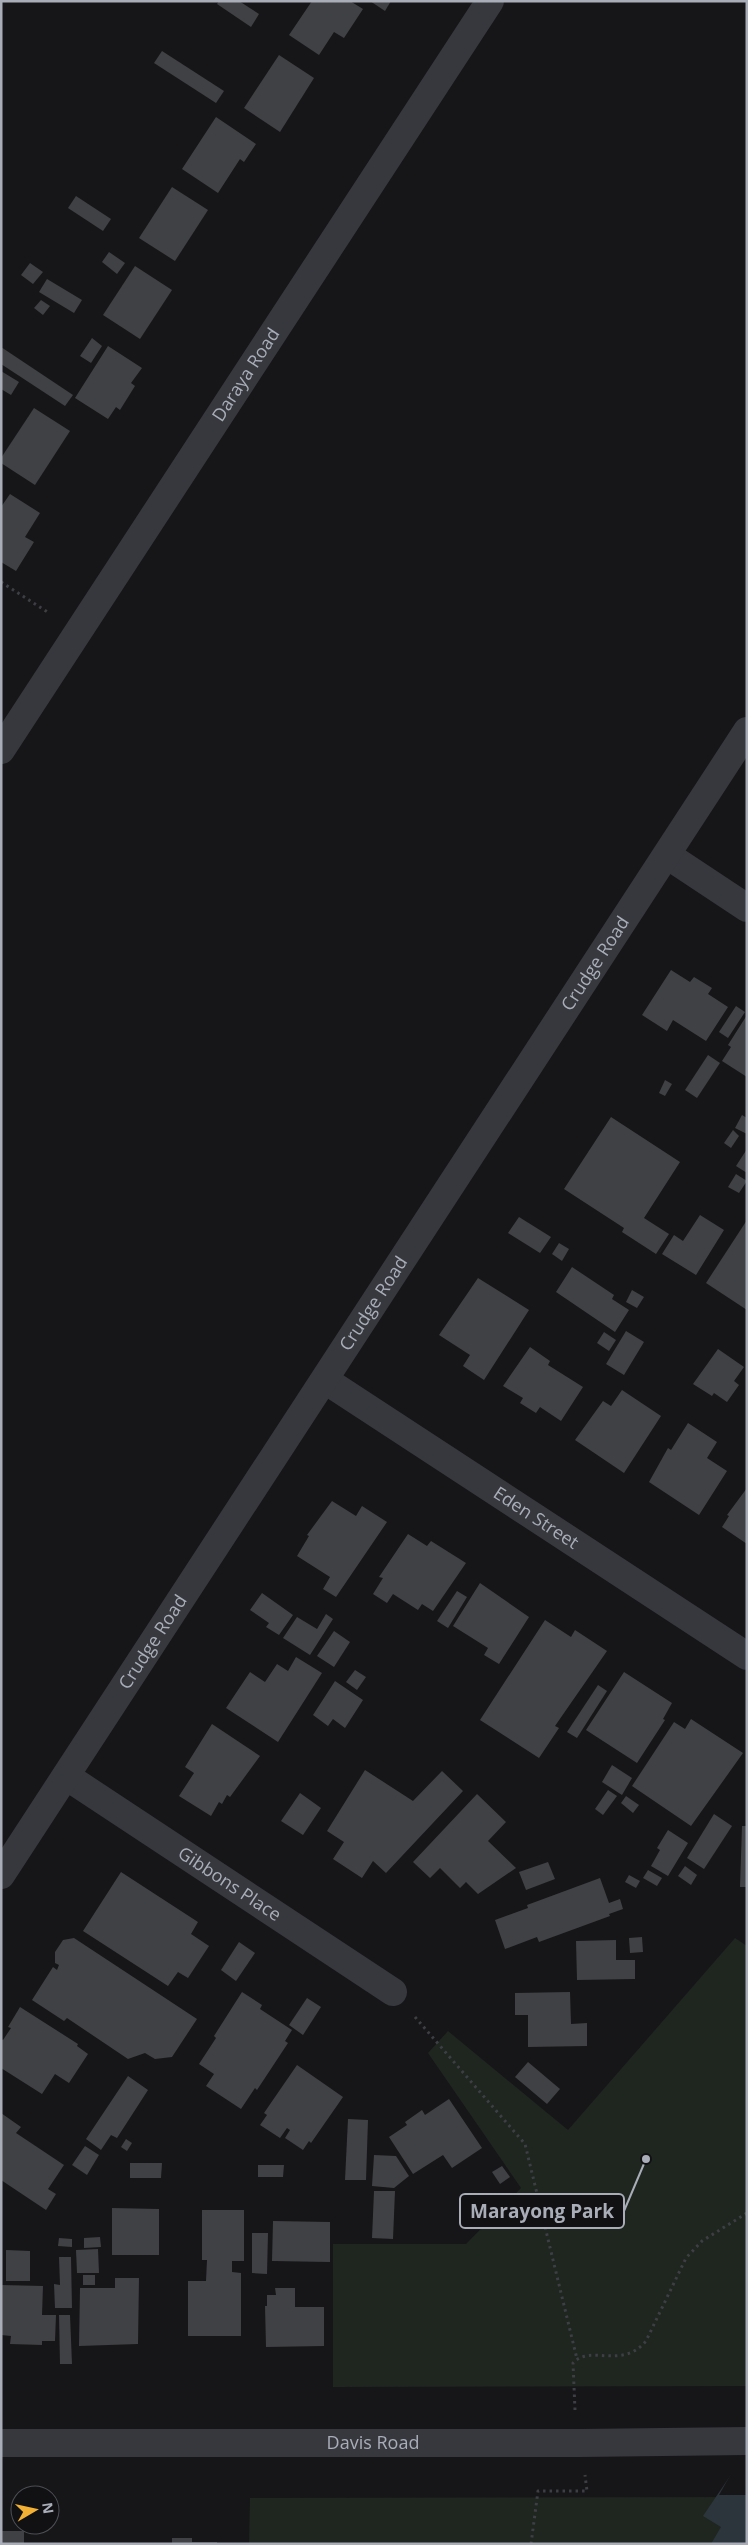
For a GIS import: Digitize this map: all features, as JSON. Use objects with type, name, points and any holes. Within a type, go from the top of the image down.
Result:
[{"type":"street","name":"Daraya Road","points":[[1,750],[490,1]]},
{"type":"street","name":"Crudge Road","points":[[1,1875],[747,731]]},
{"type":"street","points":[[667,855],[747,908]]},
{"type":"street","name":"Eden Street","points":[[325,1380],[747,1656]]},
{"type":"street","name":"Gibbons Place","points":[[66,1776],[393,1992]]},
{"type":"street","name":"Davis Road","points":[[1,2442],[580,2443],[747,2441]]},
{"type":"path","points":[[1,582],[49,613]]},
{"type":"path","points":[[393,1992],[525,2144],[576,2359]]},
{"type":"path","points":[[573,2395],[573,2363],[576,2359],[582,2356],[626,2356],[638,2351],[646,2341],[686,2258],[702,2241],[747,2213]]},
{"type":"path","points":[[531,2544],[538,2491],[587,2491]]},
{"type":"shaded area","points":[[735,1938],[747,1946],[747,2386],[333,2387],[333,2244],[466,2244],[521,2188],[428,2053],[448,2031],[568,2130]]},
{"type":"shaded area","points":[[747,2451],[747,2544],[711,2544],[721,2527],[703,2516]]},
{"type":"shaded area","points":[[747,2497],[747,2544],[249,2544],[250,2498]]},
{"type":"pier","points":[[747,2448],[747,2495],[719,2495],[744,2451]]},
{"type":"building","points":[[219,1],[239,1],[259,14],[251,27],[217,4]]},
{"type":"building","points":[[312,1],[350,1],[363,9],[344,38],[334,32],[319,55],[289,35]]},
{"type":"building","points":[[370,1],[391,1],[385,11]]},
{"type":"building","points":[[162,51],[224,91],[216,103],[154,63]]},
{"type":"building","points":[[279,55],[314,78],[280,132],[244,108]]},
{"type":"building","points":[[216,117],[256,144],[244,162],[240,159],[218,193],[182,169]]},
{"type":"building","points":[[172,187],[208,210],[175,261],[139,238]]},
{"type":"building","points":[[76,196],[111,219],[103,231],[68,208]]},
{"type":"building","points":[[109,252],[125,263],[117,274],[102,262]]},
{"type":"building","points":[[30,263],[43,272],[33,284],[21,275]]},
{"type":"building","points":[[135,266],[172,290],[140,339],[103,315]]},
{"type":"building","points":[[47,279],[82,300],[74,313],[39,292]]},
{"type":"building","points":[[41,300],[50,306],[43,315],[34,308]]},
{"type":"building","points":[[92,338],[102,346],[91,363],[80,356]]},
{"type":"building","points":[[108,346],[142,368],[131,383],[135,386],[120,410],[116,407],[108,419],[75,398]]},
{"type":"building","points":[[1,347],[73,395],[65,406],[1,364]]},
{"type":"building","points":[[1,371],[19,382],[11,395],[1,389]]},
{"type":"building","points":[[34,408],[70,431],[35,485],[1,463],[1,458]]},
{"type":"building","points":[[10,494],[40,513],[25,537],[34,542],[16,571],[1,562],[1,507]]},
{"type":"building","points":[[671,970],[690,982],[694,977],[712,988],[708,994],[728,1007],[706,1041],[673,1020],[667,1031],[642,1015]]},
{"type":"building","points":[[736,1006],[745,1012],[728,1038],[719,1032]]},
{"type":"building","points":[[747,1015],[747,1077],[722,1061],[731,1047],[728,1045]]},
{"type":"building","points":[[708,1055],[720,1063],[697,1098],[685,1090]]},
{"type":"building","points":[[665,1080],[672,1084],[665,1096],[659,1093]]},
{"type":"building","points":[[742,1115],[747,1118],[747,1134],[735,1128]]},
{"type":"building","points":[[611,1117],[680,1162],[644,1218],[669,1234],[656,1254],[622,1232],[624,1228],[564,1189]]},
{"type":"building","points":[[733,1130],[739,1136],[731,1148],[724,1143]]},
{"type":"building","points":[[747,1149],[747,1173],[736,1166]]},
{"type":"building","points":[[736,1174],[747,1181],[739,1193],[728,1187]]},
{"type":"building","points":[[700,1215],[724,1230],[696,1275],[662,1254],[674,1235],[683,1241]]},
{"type":"building","points":[[519,1217],[551,1237],[540,1253],[508,1233]]},
{"type":"building","points":[[747,1220],[747,1310],[706,1283]]},
{"type":"building","points":[[559,1243],[569,1249],[562,1261],[552,1254]]},
{"type":"building","points":[[572,1267],[614,1295],[612,1299],[629,1310],[615,1332],[556,1292]]},
{"type":"building","points":[[478,1278],[529,1310],[484,1380],[463,1366],[470,1355],[439,1335]]},
{"type":"building","points":[[632,1290],[644,1297],[637,1308],[626,1302]]},
{"type":"building","points":[[626,1331],[644,1342],[624,1375],[606,1364]]},
{"type":"building","points":[[604,1332],[616,1340],[609,1351],[597,1343]]},
{"type":"building","points":[[530,1347],[550,1361],[548,1365],[583,1387],[561,1421],[540,1407],[536,1413],[520,1403],[523,1398],[503,1386]]},
{"type":"building","points":[[718,1349],[744,1367],[734,1381],[739,1385],[727,1402],[714,1393],[712,1396],[693,1384]]},
{"type":"building","points":[[622,1390],[661,1416],[624,1473],[575,1440],[603,1401],[611,1406]]},
{"type":"building","points":[[688,1423],[717,1442],[707,1458],[727,1471],[699,1515],[649,1482],[668,1448],[671,1450]]},
{"type":"building","points":[[747,1488],[747,1544],[722,1527],[729,1516],[727,1515]]},
{"type":"building","points":[[332,1501],[356,1516],[362,1506],[387,1522],[336,1597],[323,1589],[330,1577],[297,1556],[309,1536],[307,1535]]},
{"type":"building","points":[[408,1534],[427,1546],[431,1541],[466,1563],[433,1611],[422,1604],[418,1610],[393,1594],[387,1603],[373,1594],[383,1578],[379,1577]]},
{"type":"building","points":[[480,1583],[529,1617],[499,1664],[484,1655],[488,1648],[453,1626]]},
{"type":"building","points":[[457,1591],[467,1597],[448,1628],[437,1621]]},
{"type":"building","points":[[262,1593],[293,1615],[279,1635],[266,1627],[269,1623],[250,1610]]},
{"type":"building","points":[[326,1614],[333,1619],[310,1655],[283,1638],[297,1617],[317,1629]]},
{"type":"building","points":[[545,1620],[571,1637],[575,1630],[607,1651],[555,1726],[559,1728],[539,1758],[480,1720]]},
{"type":"building","points":[[334,1631],[350,1642],[334,1667],[317,1656]]},
{"type":"building","points":[[296,1657],[322,1673],[278,1742],[226,1708],[250,1672],[265,1682],[277,1664],[288,1671]]},
{"type":"building","points":[[355,1670],[366,1677],[357,1690],[346,1682]]},
{"type":"building","points":[[624,1672],[672,1703],[663,1719],[665,1720],[637,1763],[586,1730]]},
{"type":"building","points":[[335,1681],[363,1700],[345,1728],[333,1719],[328,1726],[313,1715]]},
{"type":"building","points":[[598,1685],[607,1691],[577,1738],[567,1732]]},
{"type":"building","points":[[691,1719],[743,1753],[691,1826],[632,1786],[674,1722],[685,1729]]},
{"type":"building","points":[[212,1724],[260,1756],[230,1797],[227,1795],[222,1804],[219,1802],[211,1816],[179,1796],[194,1773],[185,1767]]},
{"type":"building","points":[[612,1765],[632,1778],[622,1795],[602,1782]]},
{"type":"building","points":[[365,1770],[413,1801],[442,1771],[463,1791],[386,1873],[373,1861],[362,1878],[333,1859],[344,1842],[327,1831]]},
{"type":"building","points":[[608,1790],[617,1796],[603,1815],[595,1809]]},
{"type":"building","points":[[300,1793],[321,1808],[303,1835],[281,1821]]},
{"type":"building","points":[[477,1794],[506,1822],[488,1841],[516,1868],[478,1894],[466,1882],[460,1888],[440,1868],[430,1878],[413,1862]]},
{"type":"building","points":[[626,1796],[639,1805],[633,1813],[621,1803]]},
{"type":"building","points":[[714,1814],[732,1826],[704,1869],[687,1858]]},
{"type":"building","points":[[742,1826],[747,1826],[747,1887],[740,1887]]},
{"type":"building","points":[[668,1830],[688,1843],[668,1876],[651,1866],[660,1850],[657,1848]]},
{"type":"building","points":[[548,1862],[555,1879],[526,1890],[519,1872]]},
{"type":"building","points":[[685,1866],[697,1875],[691,1885],[678,1876]]},
{"type":"building","points":[[648,1870],[662,1878],[657,1886],[643,1878]]},
{"type":"building","points":[[121,1872],[198,1922],[191,1934],[209,1946],[188,1978],[178,1972],[168,1986],[83,1931]]},
{"type":"building","points":[[629,1875],[640,1881],[636,1888],[625,1882]]},
{"type":"building","points":[[600,1878],[609,1903],[620,1899],[623,1909],[609,1914],[610,1916],[539,1942],[537,1937],[505,1949],[495,1920],[528,1908],[527,1905]]},
{"type":"building","points":[[642,1937],[643,1952],[630,1953],[629,1938]]},
{"type":"building","points":[[74,1938],[197,2019],[172,2057],[155,2059],[145,2053],[128,2059],[67,2018],[64,2021],[32,2000],[53,1967],[57,1970],[59,1965],[55,1963],[55,1952],[63,1940]]},
{"type":"building","points":[[616,1940],[616,1960],[635,1960],[635,1979],[577,1980],[576,1941]]},
{"type":"building","points":[[239,1942],[255,1953],[236,1981],[221,1970]]},
{"type":"building","points":[[242,1992],[262,2005],[260,2009],[292,2030],[285,2041],[288,2043],[257,2090],[255,2088],[241,2109],[206,2086],[214,2074],[199,2064]]},
{"type":"building","points":[[570,1992],[571,2024],[587,2023],[587,2046],[528,2047],[528,2015],[515,2015],[515,1993]]},
{"type":"building","points":[[307,1998],[321,2007],[303,2035],[289,2025]]},
{"type":"building","points":[[20,2007],[78,2044],[77,2046],[88,2054],[69,2083],[55,2074],[42,2094],[1,2068],[1,2039],[3,2040],[11,2028],[8,2027]]},
{"type":"building","points":[[528,2062],[560,2089],[547,2104],[515,2077]]},
{"type":"building","points":[[297,2065],[343,2097],[311,2143],[309,2141],[303,2150],[285,2138],[290,2130],[287,2128],[280,2138],[260,2125],[267,2115],[264,2113]]},
{"type":"building","points":[[128,2076],[148,2090],[117,2138],[111,2135],[101,2150],[86,2139]]},
{"type":"building","points":[[449,2099],[482,2148],[452,2168],[443,2155],[413,2174],[389,2137],[407,2125],[405,2122],[422,2110],[425,2115]]},
{"type":"building","points":[[1,2113],[21,2127],[16,2133],[64,2165],[48,2189],[56,2194],[46,2210],[1,2180]]},
{"type":"building","points":[[348,2119],[368,2120],[366,2180],[345,2180]]},
{"type":"building","points":[[126,2139],[132,2143],[127,2151],[121,2147]]},
{"type":"building","points":[[85,2146],[99,2155],[87,2175],[72,2165]]},
{"type":"building","points":[[374,2155],[396,2156],[409,2176],[394,2188],[372,2186]]},
{"type":"building","points":[[130,2163],[162,2163],[161,2178],[130,2178]]},
{"type":"building","points":[[258,2165],[284,2165],[283,2177],[258,2177]]},
{"type":"building","points":[[502,2166],[510,2177],[500,2184],[492,2172]]},
{"type":"building","points":[[374,2191],[395,2191],[393,2239],[372,2238]]},
{"type":"building","points":[[112,2208],[159,2209],[159,2255],[112,2255]]},
{"type":"building","points":[[202,2210],[244,2210],[244,2261],[232,2261],[232,2272],[241,2273],[241,2336],[188,2336],[188,2281],[206,2281],[207,2260],[202,2260]]},
{"type":"building","points":[[273,2221],[330,2222],[330,2262],[272,2261]]},
{"type":"building","points":[[252,2233],[268,2233],[267,2274],[252,2273]]},
{"type":"building","points":[[100,2237],[101,2247],[84,2248],[84,2238]]},
{"type":"building","points":[[59,2238],[72,2239],[72,2247],[58,2246]]},
{"type":"building","points":[[98,2249],[99,2273],[77,2273],[76,2250]]},
{"type":"building","points":[[6,2250],[30,2251],[30,2281],[6,2281]]},
{"type":"building","points":[[59,2257],[71,2257],[72,2308],[55,2308],[54,2284],[60,2285]]},
{"type":"building","points":[[83,2275],[95,2275],[95,2285],[83,2285]]},
{"type":"building","points":[[115,2278],[139,2278],[138,2344],[79,2346],[80,2288],[115,2288]]},
{"type":"building","points":[[1,2285],[43,2286],[42,2315],[56,2315],[55,2341],[42,2341],[42,2345],[10,2344],[11,2336],[1,2335]]},
{"type":"building","points":[[275,2288],[295,2288],[295,2307],[324,2307],[324,2346],[266,2347],[265,2306],[267,2306],[267,2295],[276,2295]]},
{"type":"building","points":[[59,2315],[70,2315],[72,2364],[60,2364]]},
{"type":"building","points":[[1,2531],[10,2531],[10,2535],[24,2535],[24,2544],[1,2544]]},
{"type":"building","points":[[172,2538],[192,2538],[192,2542],[217,2542],[217,2544],[172,2544]]},
{"type":"place","name":"Marayong Park","points":[[646,2159]]}]
